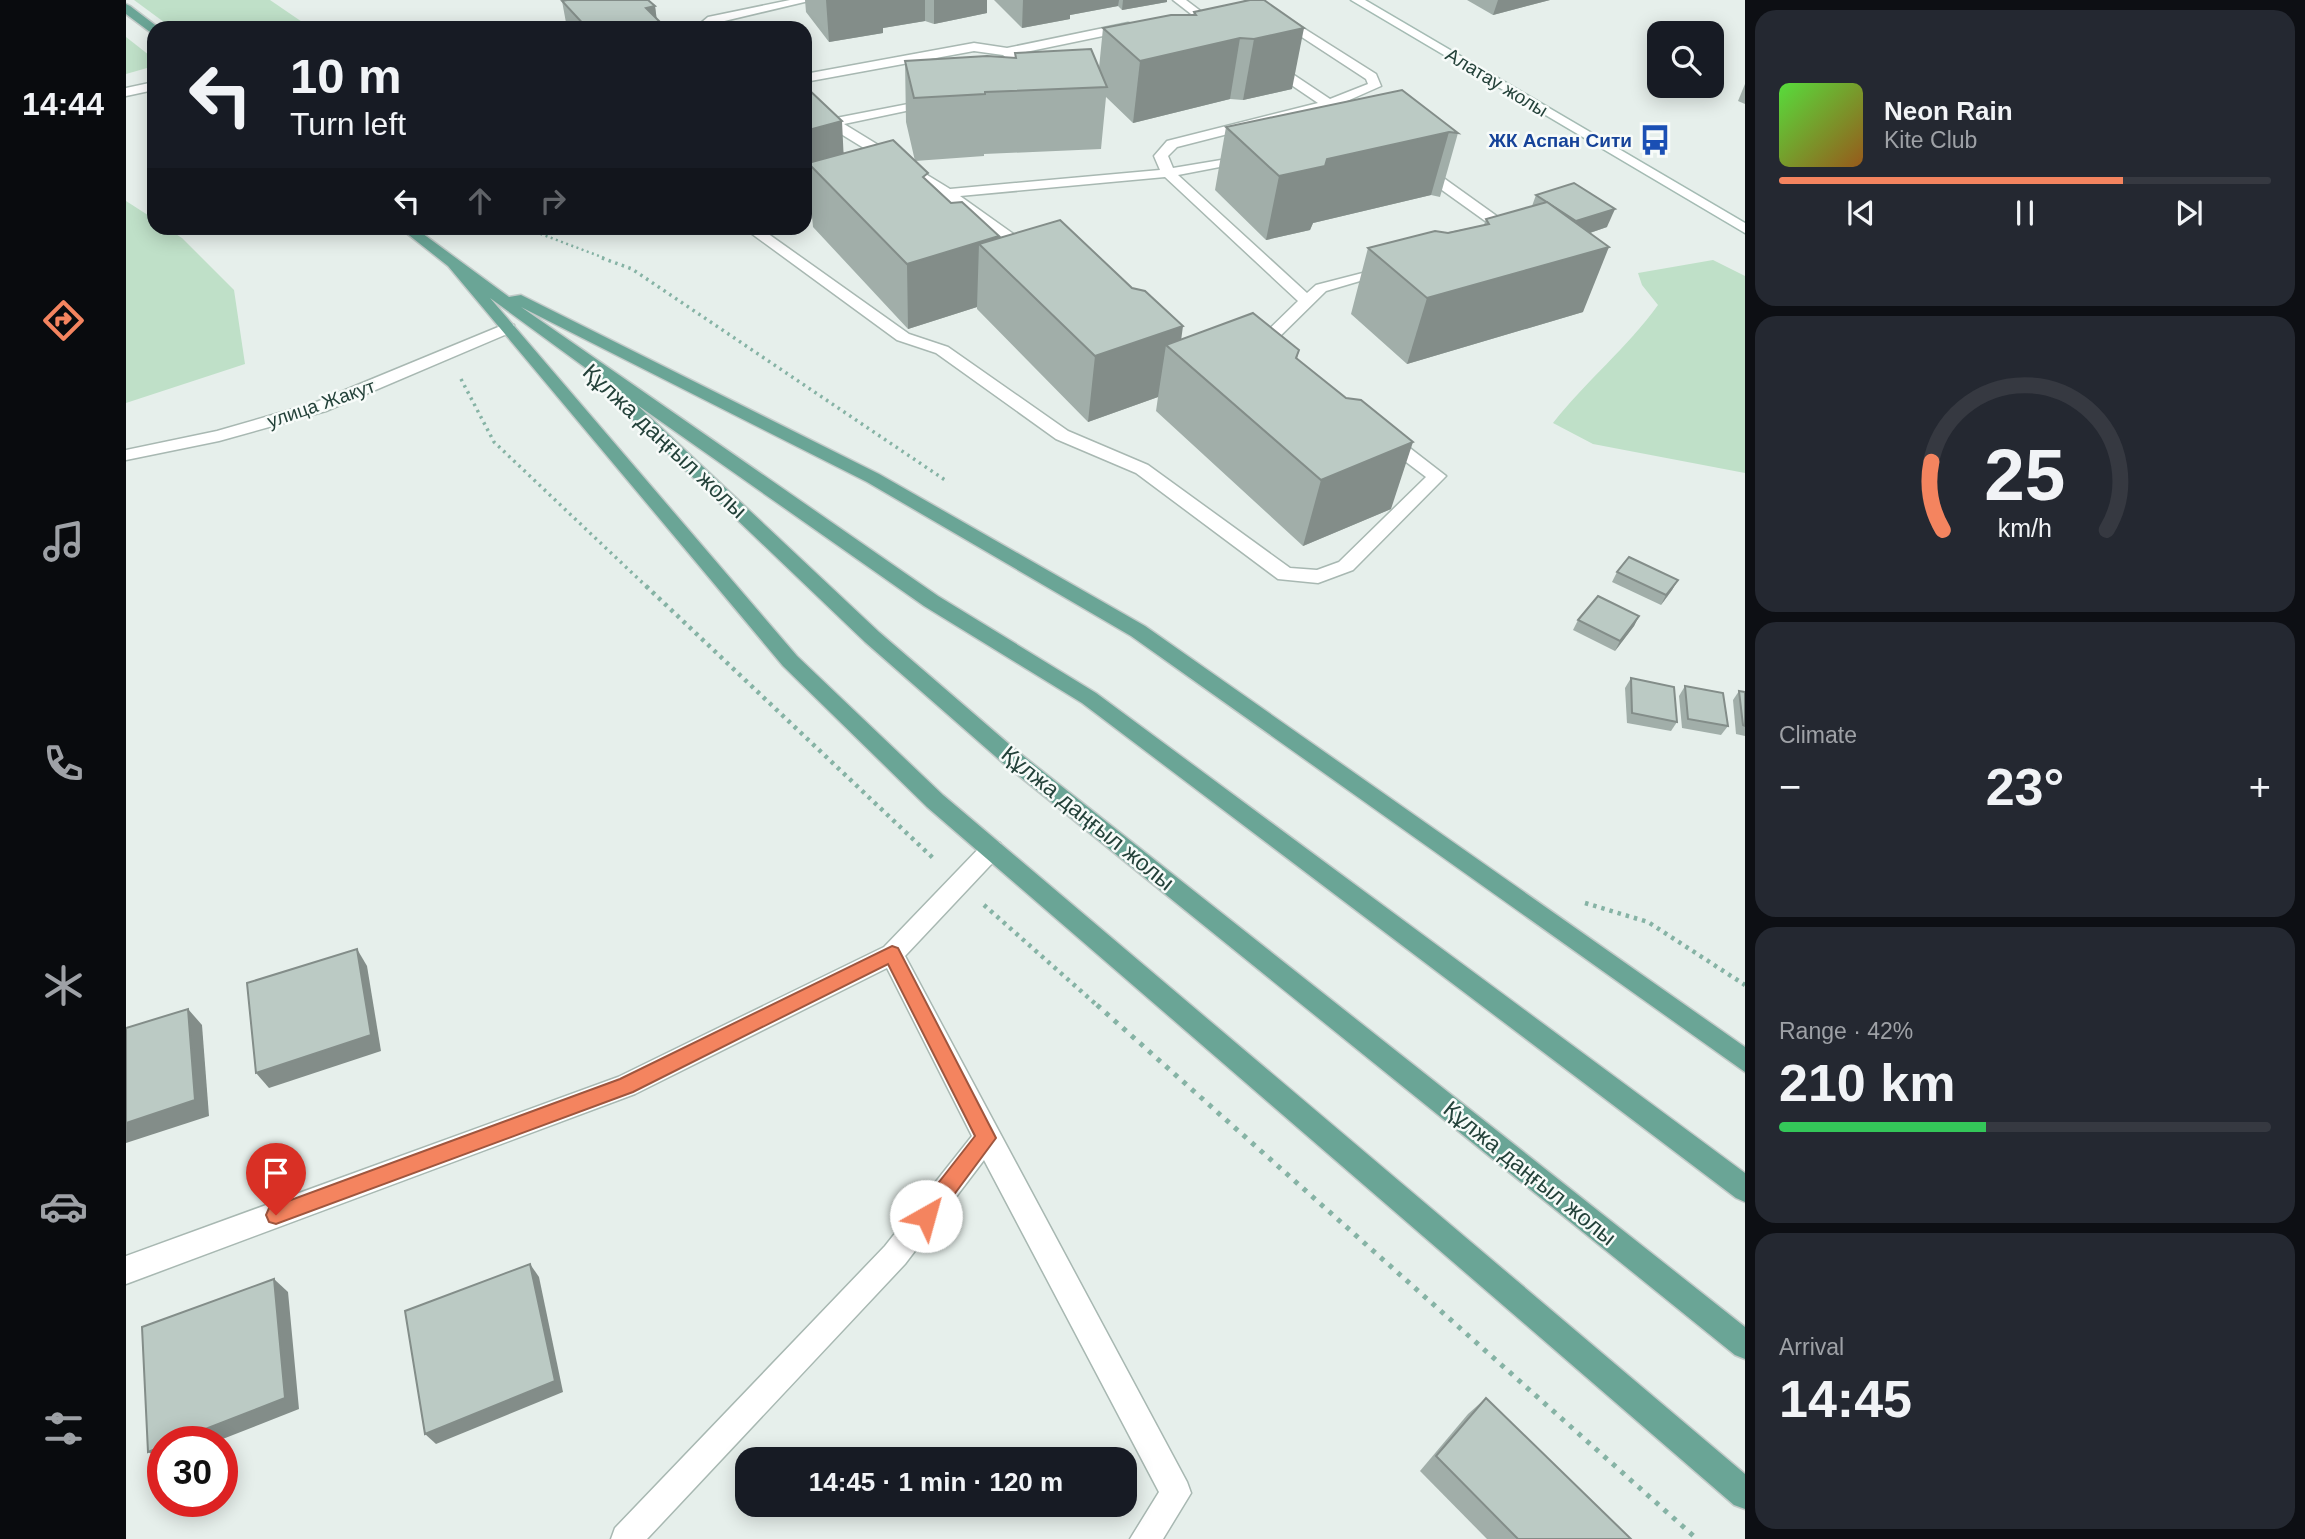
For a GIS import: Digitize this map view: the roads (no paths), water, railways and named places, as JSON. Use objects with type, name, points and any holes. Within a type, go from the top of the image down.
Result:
[{"type":"main road","points":[[126,8],[147,24]]},
{"type":"main road","points":[[416,235],[569,350]]},
{"type":"main road","points":[[455,266],[790,661],[935,801],[1745,1494]]},
{"type":"main road","points":[[455,266],[873,478],[1138,631],[1745,1061]]},
{"type":"main road","name":"Құлжа даңғыл жолы","points":[[569,350],[931,601],[1089,698],[1745,1189]]},
{"type":"main road","name":"Құлжа даңғыл жолы","points":[[569,350],[872,637],[1010,757],[1745,1345]]},
{"type":"street","points":[[714,21],[722,17],[807,0]]},
{"type":"street","points":[[1179,0],[1190,14],[1227,35]]},
{"type":"street","points":[[1251,0],[1374,82],[1372,89],[1329,104],[1171,144],[1161,156],[1168,173],[1306,300]]},
{"type":"street","name":"Алатау жолы","points":[[1357,0],[1745,229]]},
{"type":"street","points":[[812,77],[946,50],[987,47],[1007,52],[1142,24]]},
{"type":"street","points":[[1007,52],[1045,89],[1034,91]]},
{"type":"street","points":[[1261,58],[1361,127]]},
{"type":"street","points":[[126,92],[147,88]]},
{"type":"street","points":[[812,100],[833,123],[947,193],[1022,249],[1046,257]]},
{"type":"street","points":[[833,123],[945,100]]},
{"type":"street","points":[[947,193],[1168,173],[1263,155]]},
{"type":"street","points":[[1406,158],[1500,225],[1505,232],[1504,236],[1482,246]]},
{"type":"street","points":[[898,186],[925,179]]},
{"type":"street","points":[[761,235],[903,337],[942,350],[1062,435],[1142,469],[1285,574],[1318,577],[1346,566],[1437,476],[1371,427]]},
{"type":"street","points":[[1261,350],[1306,300],[1321,288],[1402,267]]},
{"type":"street","name":"улица Жакут","points":[[126,455],[219,436],[320,407],[508,328]]},
{"type":"street","points":[[126,1270],[626,1086],[892,954],[992,849]]},
{"type":"street","points":[[892,954],[986,1138],[1176,1493],[1145,1539]]},
{"type":"street","points":[[626,1539],[895,1255],[986,1138]]},
{"type":"place","name":"ЖК Аспан Сити","points":[[1655,140]]}]
